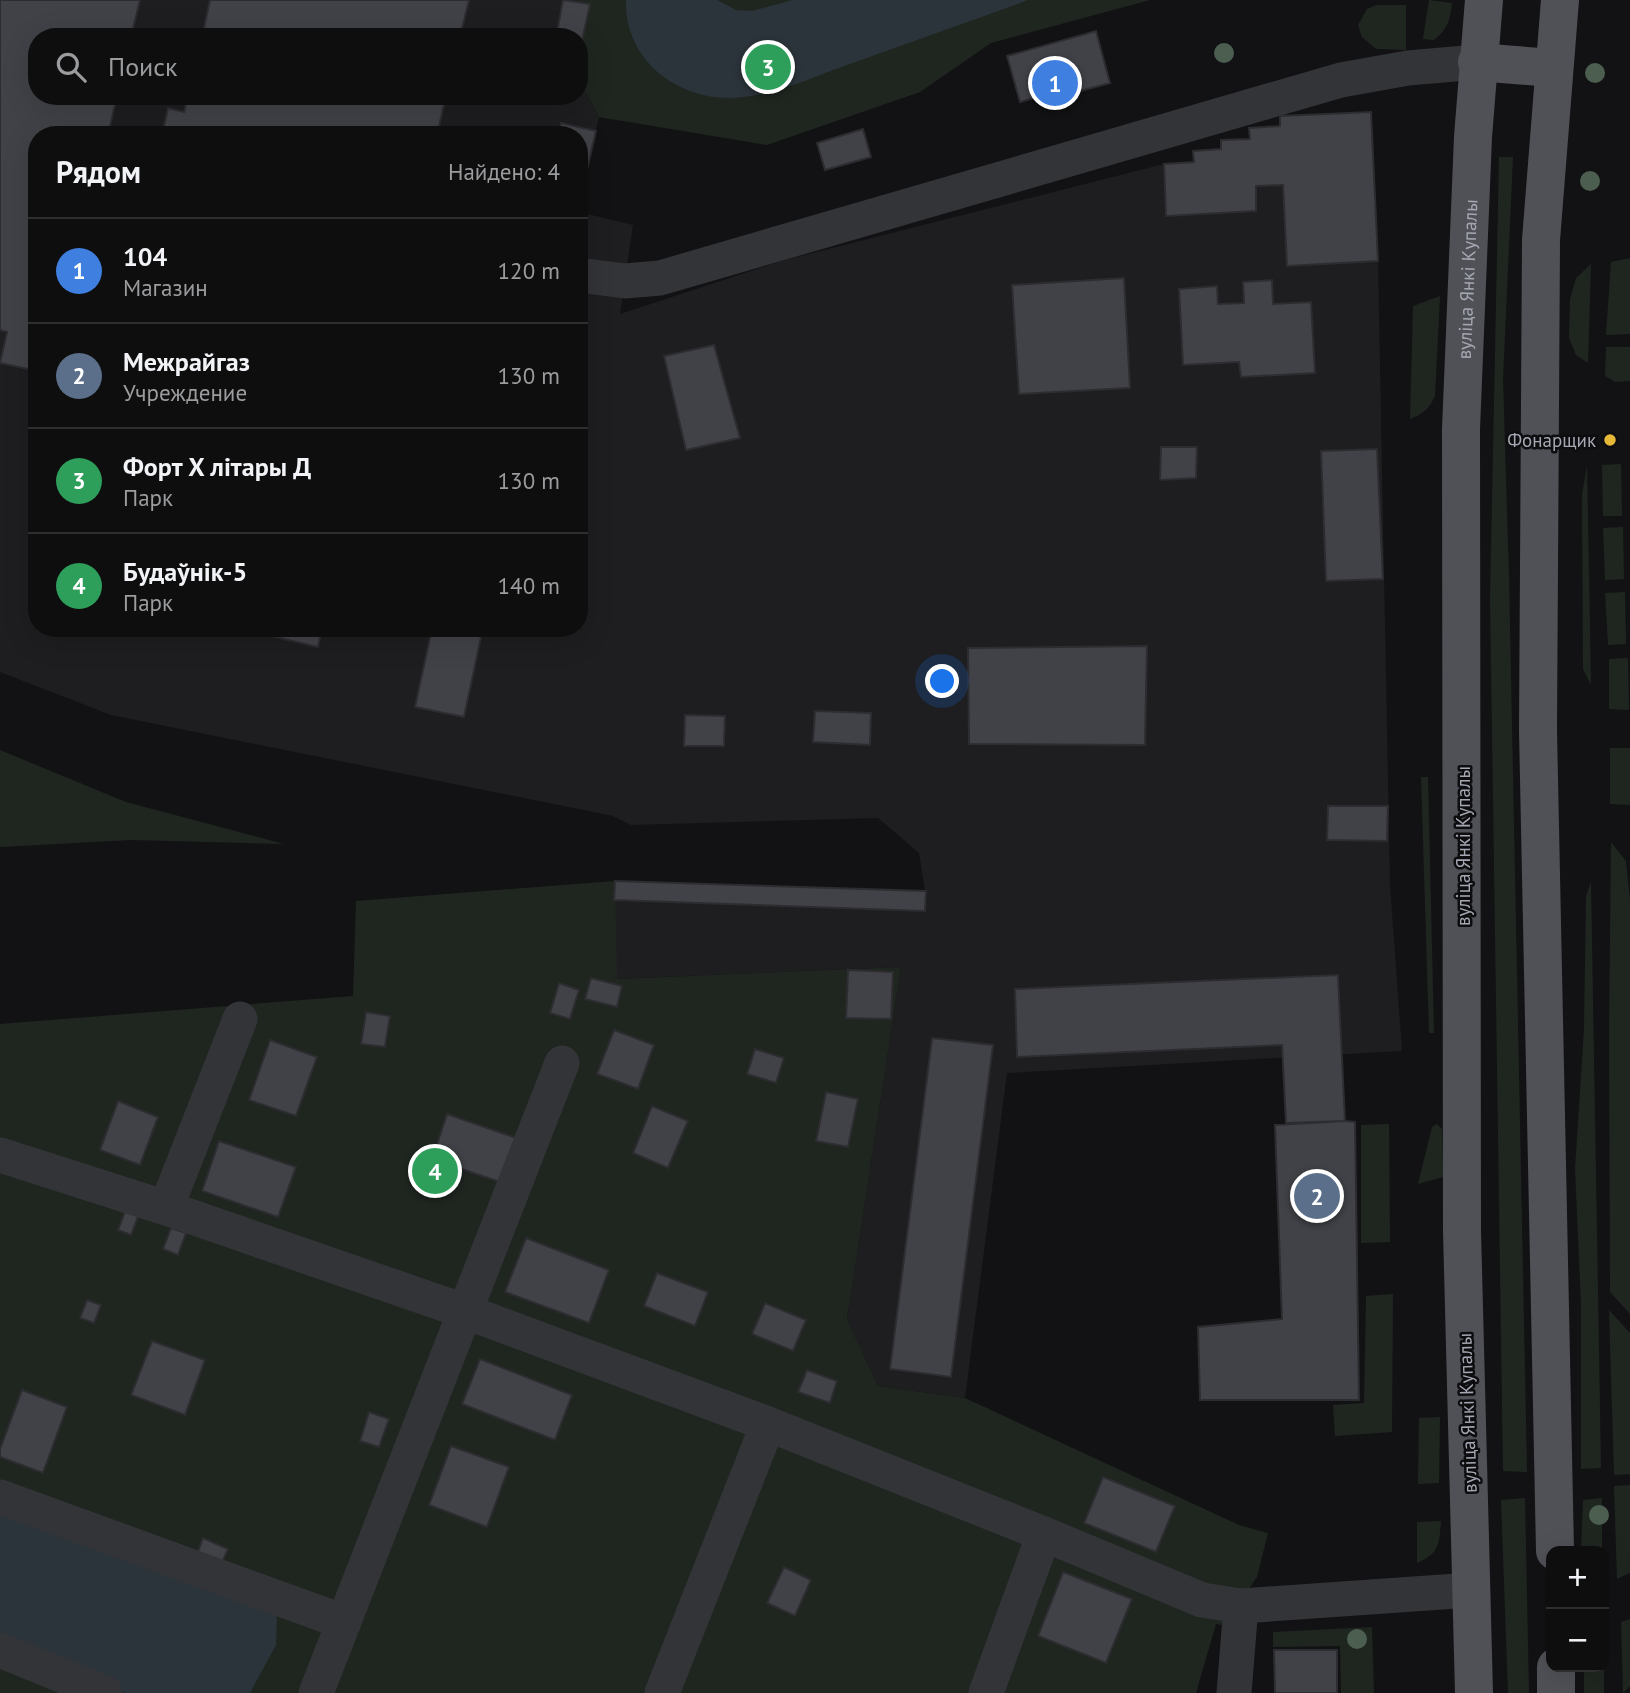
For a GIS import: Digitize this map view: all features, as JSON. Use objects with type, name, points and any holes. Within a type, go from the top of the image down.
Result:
[{"type":"main road","name":"вуліца Янкі Купалы","points":[[1474,1693],[1462,1220],[1461,429],[1477,62],[1484,0]]},
{"type":"main road","points":[[1555,1546],[1538,756],[1541,240],[1560,0]]},
{"type":"main road","points":[[1477,62],[1553,68]]},
{"type":"main road","points":[[1556,1672],[1556,1693]]},
{"type":"lane","points":[[588,276],[625,281],[660,278],[1341,80],[1408,68],[1477,62]]},
{"type":"lane","points":[[166,1208],[240,1019]]},
{"type":"lane","points":[[316,1693],[562,1063]]},
{"type":"lane","points":[[0,1155],[166,1208],[464,1311],[768,1424],[1202,1600],[1241,1606],[1471,1590]]},
{"type":"lane","points":[[662,1693],[768,1424]]},
{"type":"lane","points":[[0,1497],[344,1622]]},
{"type":"lane","points":[[986,1693],[1044,1534]]},
{"type":"lane","points":[[1234,1693],[1241,1606]]},
{"type":"lane","points":[[0,1650],[105,1693]]},
{"type":"shaded area","points":[[0,0],[575,0],[590,4],[585,28],[28,28],[28,105],[588,105],[588,96],[599,117],[588,165],[588,126],[28,126],[28,637],[588,637],[588,214],[633,225],[620,314],[785,260],[1164,164],[1194,162],[1193,151],[1221,149],[1221,140],[1249,139],[1249,128],[1280,126],[1280,116],[1371,112],[1378,261],[1390,885],[1402,1051],[1007,1073],[965,1398],[878,1386],[847,1319],[901,967],[616,979],[615,881],[925,891],[919,853],[878,818],[631,825],[613,816],[111,715],[0,672]]},
{"type":"shaded area","points":[[575,0],[1150,0],[991,43],[920,92],[767,145],[599,117],[588,96],[588,28],[584,28],[589,4]]},
{"type":"shaded area","points":[[626,0],[717,0],[736,10],[752,11],[793,0],[1028,0],[789,86],[759,95],[729,98],[689,91],[656,71],[634,40],[628,21]]},
{"type":"shaded area","points":[[1429,0],[1452,3],[1448,24],[1434,40],[1423,39]]},
{"type":"shaded area","points":[[1376,5],[1406,5],[1406,50],[1376,49],[1362,37],[1358,25],[1367,9]]},
{"type":"shaded area","points":[[1499,157],[1513,157],[1503,379],[1527,1472],[1503,1471],[1490,598]]},
{"type":"shaded area","points":[[1630,258],[1630,334],[1606,335],[1611,262]]},
{"type":"shaded area","points":[[1591,264],[1588,363],[1576,355],[1569,338],[1570,299],[1576,278]]},
{"type":"shaded area","points":[[1440,296],[1435,396],[1425,410],[1410,419],[1413,306]]},
{"type":"shaded area","points":[[1606,347],[1630,347],[1630,381],[1615,382],[1605,376]]},
{"type":"shaded area","points":[[1621,464],[1622,516],[1603,516],[1602,465]]},
{"type":"shaded area","points":[[1587,465],[1591,685],[1583,669],[1582,495]]},
{"type":"shaded area","points":[[1623,527],[1624,579],[1605,580],[1603,528]]},
{"type":"shaded area","points":[[1625,592],[1626,644],[1608,645],[1605,593]]},
{"type":"shaded area","points":[[1628,658],[1629,710],[1609,709],[1609,659]]},
{"type":"shaded area","points":[[1610,748],[1630,748],[1630,805],[1610,804]]},
{"type":"shaded area","points":[[0,750],[126,802],[284,844],[132,840],[0,847]]},
{"type":"shaded area","points":[[1421,777],[1428,777],[1434,1033],[1429,1033]]},
{"type":"shaded area","points":[[1611,842],[1626,861],[1630,900],[1630,1314],[1610,1292]]},
{"type":"shaded area","points":[[615,881],[617,979],[901,967],[847,1319],[878,1386],[965,1398],[1239,1525],[1268,1533],[1257,1577],[1248,1590],[1232,1627],[1216,1624],[1196,1693],[0,1693],[0,1024],[353,996],[356,901]]},
{"type":"shaded area","points":[[1591,882],[1601,1468],[1581,1469],[1581,1304],[1575,1169],[1584,1029],[1586,896]]},
{"type":"shaded area","points":[[1389,1124],[1390,1242],[1361,1243],[1361,1125]]},
{"type":"shaded area","points":[[1437,1124],[1442,1129],[1443,1177],[1418,1184],[1432,1127]]},
{"type":"shaded area","points":[[1393,1294],[1392,1432],[1335,1436],[1333,1405],[1364,1403],[1366,1296]]},
{"type":"shaded area","points":[[1609,1310],[1630,1333],[1630,1474],[1614,1475]]},
{"type":"shaded area","points":[[1440,1417],[1439,1483],[1418,1484],[1419,1418]]},
{"type":"shaded area","points":[[1630,1485],[1630,1573],[1617,1579],[1614,1486]]},
{"type":"shaded area","points":[[1525,1498],[1529,1693],[1508,1693],[1501,1500]]},
{"type":"shaded area","points":[[1602,1498],[1602,1546],[1581,1546],[1583,1500]]},
{"type":"shaded area","points":[[0,1512],[277,1611],[276,1645],[250,1693],[125,1693],[0,1643]]},
{"type":"shaded area","points":[[1441,1521],[1437,1547],[1417,1563],[1417,1522]]},
{"type":"shaded area","points":[[1630,1619],[1630,1686],[1623,1693],[1621,1622]]},
{"type":"shaded area","points":[[1372,1627],[1374,1693],[1341,1693],[1340,1646],[1273,1647],[1273,1632]]},
{"type":"shaded area","points":[[1584,1672],[1604,1672],[1604,1693],[1584,1693]]},
{"type":"building","points":[[0,0],[140,0],[133,28],[28,28],[28,105],[115,105],[110,126],[28,126],[28,369],[0,363],[7,332],[0,330]]},
{"type":"building","points":[[210,0],[469,0],[462,28],[204,28]]},
{"type":"building","points":[[563,0],[590,4],[585,28],[558,28]]},
{"type":"building","points":[[1096,31],[1110,83],[1047,100],[1045,95],[1020,102],[1007,56]]},
{"type":"building","points":[[186,105],[444,105],[439,126],[164,126],[168,108],[184,112]]},
{"type":"building","points":[[1371,112],[1378,261],[1287,266],[1283,185],[1256,186],[1256,211],[1166,216],[1164,164],[1194,162],[1193,151],[1221,149],[1221,140],[1250,139],[1249,128],[1280,126],[1280,116]]},
{"type":"building","points":[[588,129],[596,131],[588,165]]},
{"type":"building","points":[[863,129],[871,157],[825,170],[817,143]]},
{"type":"building","points":[[1124,278],[1130,388],[1019,394],[1012,285]]},
{"type":"building","points":[[1272,280],[1273,304],[1311,302],[1315,373],[1241,377],[1239,362],[1183,365],[1179,289],[1217,286],[1218,304],[1244,303],[1243,282]]},
{"type":"building","points":[[714,345],[740,438],[686,450],[664,356]]},
{"type":"building","points":[[1161,447],[1197,447],[1196,478],[1160,480]]},
{"type":"building","points":[[1377,449],[1383,579],[1326,581],[1321,451]]},
{"type":"building","points":[[275,637],[320,637],[318,647]]},
{"type":"building","points":[[430,637],[481,637],[464,717],[415,707]]},
{"type":"building","points":[[1147,646],[1145,745],[969,744],[968,648]]},
{"type":"building","points":[[815,711],[871,713],[870,745],[813,742]]},
{"type":"building","points":[[685,715],[725,716],[724,746],[684,746]]},
{"type":"building","points":[[1328,806],[1388,806],[1387,841],[1327,840]]},
{"type":"building","points":[[615,881],[926,891],[925,911],[614,900]]},
{"type":"building","points":[[848,970],[893,972],[891,1019],[846,1018]]},
{"type":"building","points":[[1338,975],[1345,1121],[1286,1123],[1282,1045],[1017,1057],[1015,989]]},
{"type":"building","points":[[591,978],[622,986],[617,1007],[585,999]]},
{"type":"building","points":[[559,983],[579,990],[570,1019],[550,1013]]},
{"type":"building","points":[[366,1012],[390,1016],[385,1047],[361,1044]]},
{"type":"building","points":[[614,1030],[654,1045],[638,1089],[597,1074]]},
{"type":"building","points":[[932,1038],[993,1045],[951,1377],[890,1369]]},
{"type":"building","points":[[270,1040],[317,1057],[296,1116],[249,1100]]},
{"type":"building","points":[[755,1049],[784,1058],[776,1083],[747,1074]]},
{"type":"building","points":[[826,1092],[858,1099],[848,1147],[816,1141]]},
{"type":"building","points":[[118,1101],[158,1117],[140,1165],[100,1150]]},
{"type":"building","points":[[652,1106],[688,1121],[668,1168],[633,1153]]},
{"type":"building","points":[[447,1114],[516,1138],[500,1182],[432,1159]]},
{"type":"building","points":[[1355,1122],[1359,1400],[1200,1400],[1198,1327],[1282,1319],[1275,1125]]},
{"type":"building","points":[[219,1141],[296,1167],[278,1217],[202,1191]]},
{"type":"building","points":[[126,1209],[139,1214],[131,1235],[118,1230]]},
{"type":"building","points":[[171,1228],[186,1233],[178,1255],[163,1249]]},
{"type":"building","points":[[526,1238],[609,1270],[589,1323],[505,1292]]},
{"type":"building","points":[[657,1273],[708,1292],[695,1326],[644,1306]]},
{"type":"building","points":[[87,1300],[101,1305],[94,1323],[80,1318]]},
{"type":"building","points":[[765,1303],[806,1320],[793,1351],[752,1334]]},
{"type":"building","points":[[152,1341],[205,1360],[185,1415],[131,1395]]},
{"type":"building","points":[[480,1359],[572,1395],[555,1440],[462,1404]]},
{"type":"building","points":[[807,1370],[837,1381],[830,1403],[798,1392]]},
{"type":"building","points":[[22,1390],[67,1407],[43,1473],[0,1457],[0,1449]]},
{"type":"building","points":[[369,1412],[389,1419],[379,1447],[360,1441]]},
{"type":"building","points":[[451,1446],[509,1467],[487,1527],[429,1505]]},
{"type":"building","points":[[1103,1477],[1175,1506],[1156,1552],[1084,1523]]},
{"type":"building","points":[[203,1538],[228,1549],[220,1567],[196,1557]]},
{"type":"building","points":[[784,1567],[811,1580],[795,1616],[767,1603]]},
{"type":"building","points":[[1063,1572],[1132,1599],[1106,1663],[1038,1636]]},
{"type":"building","points":[[1274,1650],[1337,1650],[1337,1693],[1275,1693]]},
{"type":"place","name":"Форт X літары Д","points":[[768,67]]},
{"type":"place","name":"104","points":[[1055,83]]},
{"type":"place","name":"Фонарщик","points":[[1610,440]]},
{"type":"place","name":"Будаўнік-5","points":[[435,1171]]},
{"type":"place","name":"Межрайгаз","points":[[1317,1196]]}]
